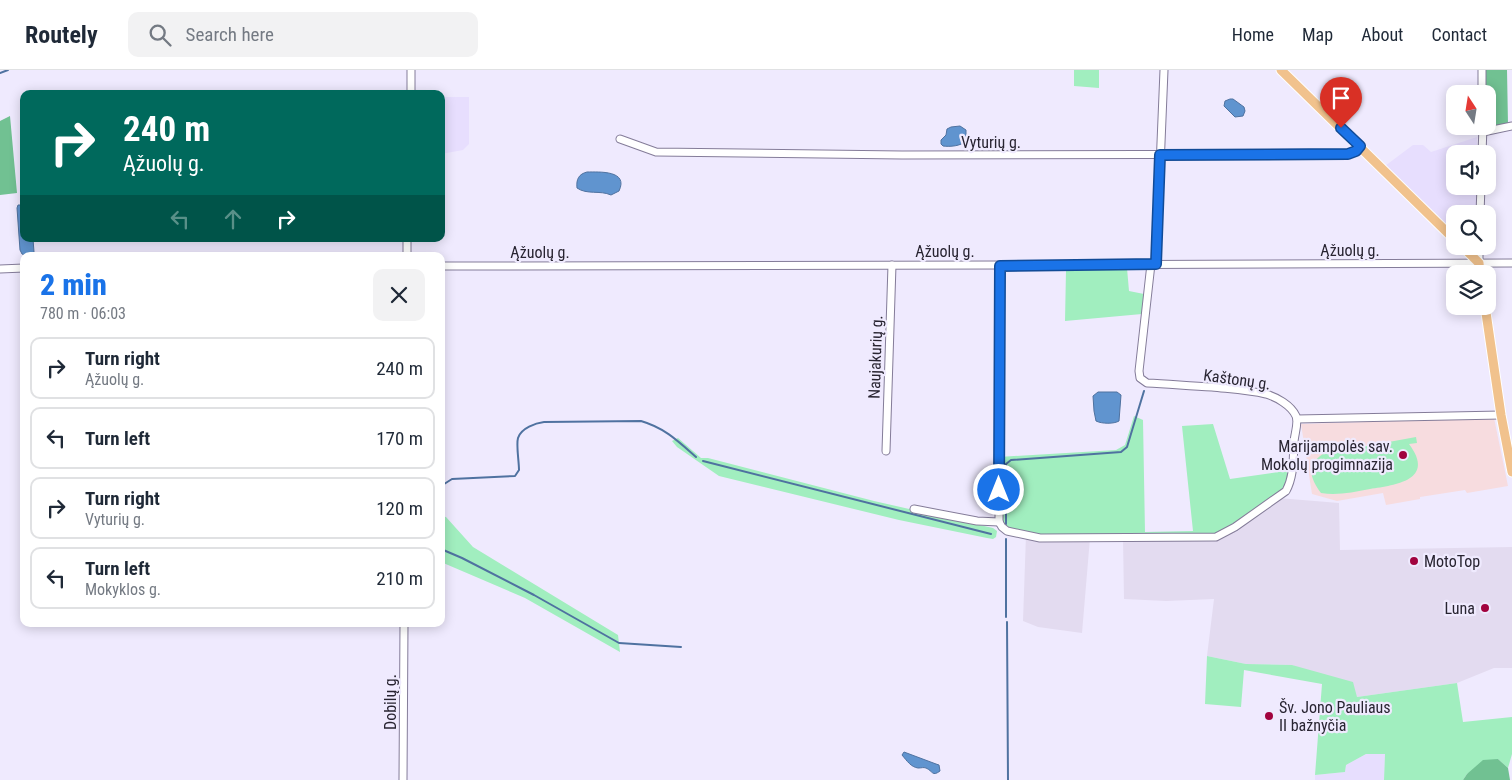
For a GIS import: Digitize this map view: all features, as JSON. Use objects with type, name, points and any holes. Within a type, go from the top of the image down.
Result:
[{"type":"main road","points":[[1281,70],[1446,231]]},
{"type":"main road","points":[[1471,255],[1479,263]]},
{"type":"main road","points":[[1486,315],[1501,415],[1512,472]]},
{"type":"street","points":[[411,70],[411,90]]},
{"type":"street","points":[[1154,264],[1164,70]]},
{"type":"street","points":[[1482,70],[1482,85]]},
{"type":"street","points":[[1496,128],[1512,126]]},
{"type":"street","name":"Vyturių g.","points":[[620,139],[656,152],[902,155],[1348,154],[1356,151],[1360,146]]},
{"type":"street","points":[[1479,255],[1479,263]]},
{"type":"street","name":"Ąžuolų g.","points":[[445,266],[1000,266],[1512,263]]},
{"type":"street","name":"Kaštonų g.","points":[[1154,264],[1139,371],[1140,378],[1147,383],[1234,389],[1266,394],[1282,402],[1291,410],[1297,420]]},
{"type":"street","name":"Naujakurių g.","points":[[886,451],[892,265]]},
{"type":"street","points":[[1000,266],[999,522],[1007,531],[1040,538],[1216,537],[1235,527],[1286,491],[1290,484],[1293,470],[1294,436],[1297,420],[1501,415]]},
{"type":"street","points":[[0,269],[20,268]]},
{"type":"street","points":[[914,508],[977,521],[999,522]]},
{"type":"street","name":"Dobilų g.","points":[[403,780],[404,627]]},
{"type":"shaded area","points":[[445,97],[469,97],[469,144],[463,150],[445,153]]},
{"type":"shaded area","points":[[1477,137],[1477,145],[1452,145]]},
{"type":"shaded area","points":[[1413,145],[1423,145],[1431,152],[1446,147],[1446,195],[1477,195],[1477,205],[1446,205],[1446,224],[1385,166]]},
{"type":"shaded area","name":"Marijampolės sav. Mokolų progimnazija","points":[[1494,418],[1508,486],[1467,493],[1465,490],[1420,497],[1420,499],[1386,505],[1383,493],[1337,501],[1312,494],[1301,424]]},
{"type":"shaded area","points":[[1278,498],[1339,503],[1340,550],[1512,547],[1512,668],[1494,668],[1457,683],[1357,697],[1292,665],[1246,664],[1207,656],[1214,599],[1166,601],[1124,599],[1123,538],[1216,537],[1238,531]]},
{"type":"shaded area","points":[[1026,535],[1090,538],[1082,633],[1038,627],[1023,621]]},
{"type":"shaded area","points":[[1366,754],[1385,754],[1384,780],[1315,780],[1315,775],[1345,772],[1346,765]]},
{"type":"green space","points":[[1074,70],[1099,70],[1099,88],[1074,86]]},
{"type":"green space","points":[[1485,70],[1507,70],[1508,124],[1496,126],[1496,85],[1486,85]]},
{"type":"green space","points":[[10,116],[17,193],[0,195],[0,121]]},
{"type":"green space","points":[[1127,268],[1129,291],[1144,294],[1142,314],[1065,321],[1066,270]]},
{"type":"green space","points":[[1134,416],[1143,420],[1145,532],[1193,531],[1182,426],[1213,424],[1230,479],[1293,470],[1290,484],[1216,537],[1040,538],[1002,527],[999,457],[1116,450],[1125,445]]},
{"type":"green space","points":[[1416,437],[1417,443],[1409,444],[1416,456],[1418,466],[1415,473],[1401,482],[1333,494],[1321,493],[1314,482],[1312,467],[1323,454]]},
{"type":"green space","points":[[678,438],[701,458],[708,458],[874,501],[993,528],[997,531],[996,537],[993,539],[987,538],[899,520],[719,476],[677,447],[672,441]]},
{"type":"green space","points":[[445,517],[473,547],[618,635],[620,652],[525,598],[445,564]]},
{"type":"green space","points":[[1207,656],[1246,664],[1292,665],[1353,682],[1357,697],[1457,683],[1463,722],[1512,717],[1512,754],[1508,768],[1498,759],[1467,774],[1463,780],[1384,780],[1385,754],[1366,754],[1346,765],[1345,772],[1315,775],[1322,684],[1244,670],[1241,707],[1205,704]]},
{"type":"green space","points":[[1498,759],[1508,768],[1510,780],[1463,780],[1483,760]]},
{"type":"water","points":[[1230,99],[1244,107],[1243,116],[1235,117],[1224,106],[1225,101]]},
{"type":"water","points":[[960,126],[966,130],[966,141],[955,146],[943,146],[941,140],[946,135],[947,129]]},
{"type":"water","points":[[587,172],[605,172],[616,176],[620,179],[621,184],[619,191],[611,195],[577,188],[579,177]]},
{"type":"water","points":[[20,205],[20,242],[33,242],[34,252],[21,252],[20,250],[17,208]]},
{"type":"water","points":[[1098,392],[1117,392],[1121,395],[1119,421],[1101,423],[1096,421],[1093,396]]},
{"type":"water","points":[[904,752],[939,765],[940,771],[934,773],[926,768],[913,766],[902,755]]},
{"type":"waterway","points":[[0,73],[8,70]]},
{"type":"waterway","points":[[1006,524],[1006,464],[1011,460],[1121,452],[1127,447],[1144,391]]},
{"type":"waterway","points":[[445,483],[452,479],[515,476],[519,470],[517,445],[520,434],[529,427],[544,422],[641,421],[664,431],[696,457]]},
{"type":"waterway","points":[[703,461],[991,534]]},
{"type":"waterway","points":[[1006,539],[1006,617]]},
{"type":"waterway","points":[[445,551],[534,595],[619,643],[681,647]]},
{"type":"waterway","points":[[1007,622],[1008,780]]},
{"type":"place","name":"Marijampolės sav. Mokolų progimnazija","points":[[1403,455]]},
{"type":"place","name":"MotoTop","points":[[1414,561]]},
{"type":"place","name":"Luna","points":[[1485,608]]},
{"type":"place","name":"Šv. Jono Pauliaus II bažnyčia","points":[[1269,716]]},
{"type":"route","points":[[999,490],[1000,266],[1156,264],[1160,155],[1348,154],[1356,151],[1360,146],[1341,128]]}]
